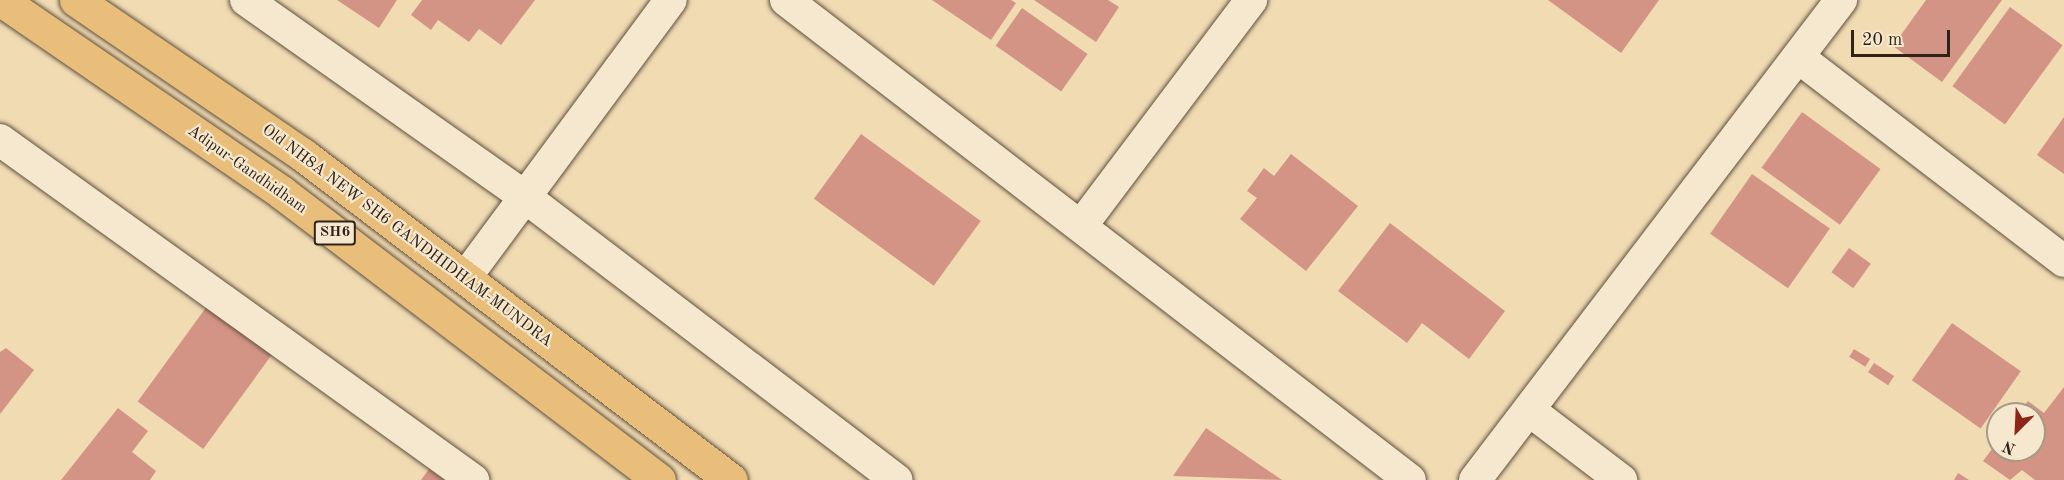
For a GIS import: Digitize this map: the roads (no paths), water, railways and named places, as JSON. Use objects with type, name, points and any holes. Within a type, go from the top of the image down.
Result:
[{"type":"main road","name":"Adipur-Gandhidham","points":[[1,0],[281,192],[659,480]]},
{"type":"main road","name":"Old NH8A NEW SH6 GANDHIDHAM-MUNDRA","points":[[76,0],[303,155],[731,480]]},
{"type":"street","points":[[246,0],[525,197],[896,480]]},
{"type":"street","points":[[465,278],[671,0]]},
{"type":"street","points":[[786,0],[1410,480]]},
{"type":"street","points":[[1081,226],[1251,0]]},
{"type":"street","points":[[1475,480],[1841,0]]},
{"type":"street","points":[[1798,57],[2064,261]]},
{"type":"street","points":[[0,140],[473,480]]},
{"type":"street","points":[[1529,410],[1621,480]]}]
